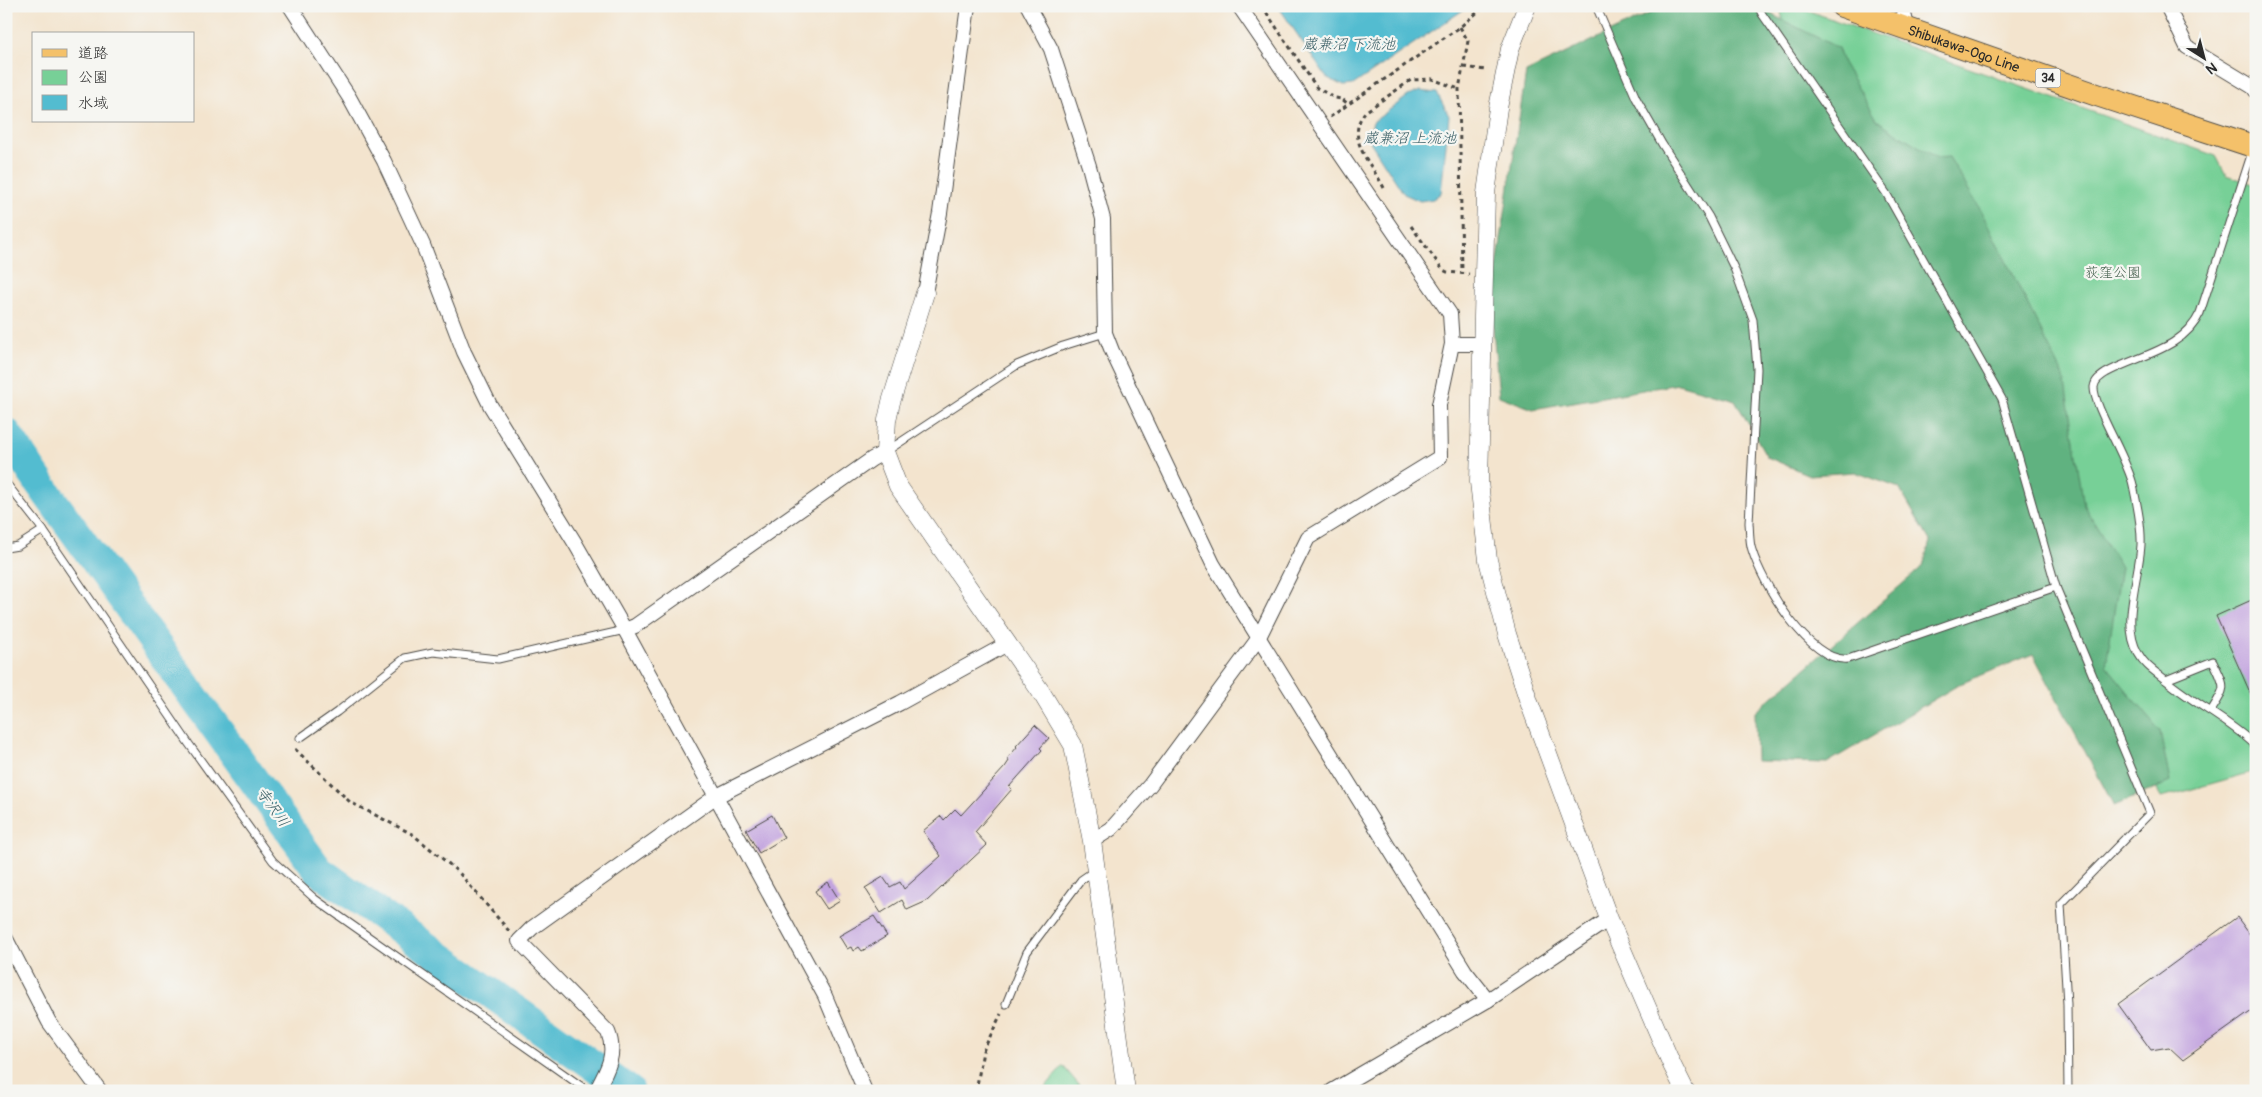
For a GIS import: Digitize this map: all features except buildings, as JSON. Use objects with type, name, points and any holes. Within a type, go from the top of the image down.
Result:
[{"type":"main road","name":"Shibukawa-Ogo Line","points":[[1842,6],[1908,30],[2255,145]]},
{"type":"street","points":[[290,6],[349,97],[388,169],[423,245],[464,352],[490,404],[575,543],[625,630],[825,996],[866,1091]]},
{"type":"street","points":[[968,6],[940,213],[925,293],[890,402],[885,452],[898,486],[1041,692],[1073,745],[1092,841],[1126,1091]]},
{"type":"street","points":[[1028,6],[1051,49],[1089,166],[1103,219],[1106,333],[1112,351],[1213,564],[1258,640],[1465,971],[1488,1000]]},
{"type":"street","points":[[1092,841],[1111,829],[1150,785],[1258,640],[1308,538],[1440,458],[1439,404],[1452,344],[1450,314],[1239,6]]},
{"type":"street","points":[[1528,6],[1510,49],[1498,108],[1486,194],[1479,482],[1488,560],[1507,634],[1529,702],[1610,919],[1672,1065],[1685,1091]]},
{"type":"street","points":[[1902,6],[1908,30]]},
{"type":"street","points":[[2167,6],[2188,48],[2253,87],[2256,91]]},
{"type":"street","points":[[1452,344],[1482,344]]},
{"type":"street","points":[[625,630],[635,626],[872,459],[885,452]]},
{"type":"street","points":[[594,1089],[612,1058],[613,1050],[608,1032],[519,941],[532,928],[715,797],[900,703],[1006,644]]},
{"type":"street","points":[[1332,1091],[1488,1000],[1610,919]]},
{"type":"street","points":[[6,939],[49,1022],[100,1091]]},
{"type":"lane","points":[[1596,6],[1636,98],[1662,144],[1709,217],[1734,268],[1753,320],[1756,369],[1749,523],[1751,548],[1761,574],[1783,610],[1817,648],[1839,660],[1848,659],[1926,633],[2056,586]]},
{"type":"lane","points":[[1758,6],[1886,193],[2002,399],[2056,586],[2150,813],[2061,904],[2067,1004],[2068,1091]]},
{"type":"lane","points":[[2255,145],[2200,313],[2193,325],[2170,345],[2106,373],[2097,380],[2094,388],[2098,402],[2130,475],[2140,527],[2141,547],[2130,628],[2132,641],[2148,667],[2175,689],[2234,726],[2256,746]]},
{"type":"lane","points":[[885,452],[896,447],[1017,365],[1062,346],[1106,333]]},
{"type":"lane","points":[[6,483],[43,530],[194,752],[273,861],[315,898],[594,1089]]},
{"type":"lane","points":[[6,548],[25,542],[43,530]]},
{"type":"lane","points":[[300,738],[338,712],[405,658],[433,652],[498,659],[625,630]]},
{"type":"lane","points":[[2166,680],[2213,661],[2224,685],[2223,692],[2211,711]]},
{"type":"lane","points":[[1006,1004],[1027,952],[1081,880],[1096,869]]},
{"type":"path","points":[[1262,6],[1318,88],[1335,98],[1342,99],[1348,104],[1460,27],[1485,6]]},
{"type":"path","points":[[1460,27],[1468,41],[1459,89],[1462,273]]},
{"type":"path","points":[[1464,67],[1485,70]]},
{"type":"path","points":[[1387,194],[1357,142],[1360,117],[1411,80],[1432,79],[1459,89]]},
{"type":"path","points":[[1409,225],[1443,270],[1446,272],[1470,274]]},
{"type":"path","points":[[300,738],[294,748],[350,802],[412,834],[449,864],[519,941]]},
{"type":"path","points":[[976,1091],[983,1050],[1006,1004]]},
{"type":"green space","points":[[1665,6],[1755,6],[1838,48],[1843,63],[1878,121],[1937,158],[1949,157],[1980,209],[2064,377],[2084,506],[2121,567],[2106,665],[2160,731],[2170,782],[2114,806],[2033,654],[1960,684],[1827,763],[1756,761],[1755,712],[1923,566],[1930,541],[1899,488],[1855,472],[1809,475],[1767,457],[1735,400],[1678,384],[1533,409],[1499,396],[1491,306],[1526,72]]},
{"type":"green space","name":"荻窪公園","points":[[1780,6],[1795,6],[2216,156],[2226,175],[2256,185],[2256,771],[2161,798],[2077,594],[1785,33]]},
{"type":"green space","points":[[1063,1066],[1084,1091],[1042,1091]]},
{"type":"water","name":"蔵兼沼 下流池","points":[[1278,6],[1469,6],[1353,85],[1343,86],[1326,77]]},
{"type":"water","name":"蔵兼沼 上流池","points":[[1420,91],[1437,93],[1449,116],[1441,193],[1433,199],[1420,201],[1404,194],[1371,143],[1370,132],[1373,122],[1408,96]]},
{"type":"waterway","points":[[6,419],[52,480],[42,487]]},
{"type":"waterway","name":"寺沢川","points":[[6,433],[41,485],[319,871],[629,1091]]}]
